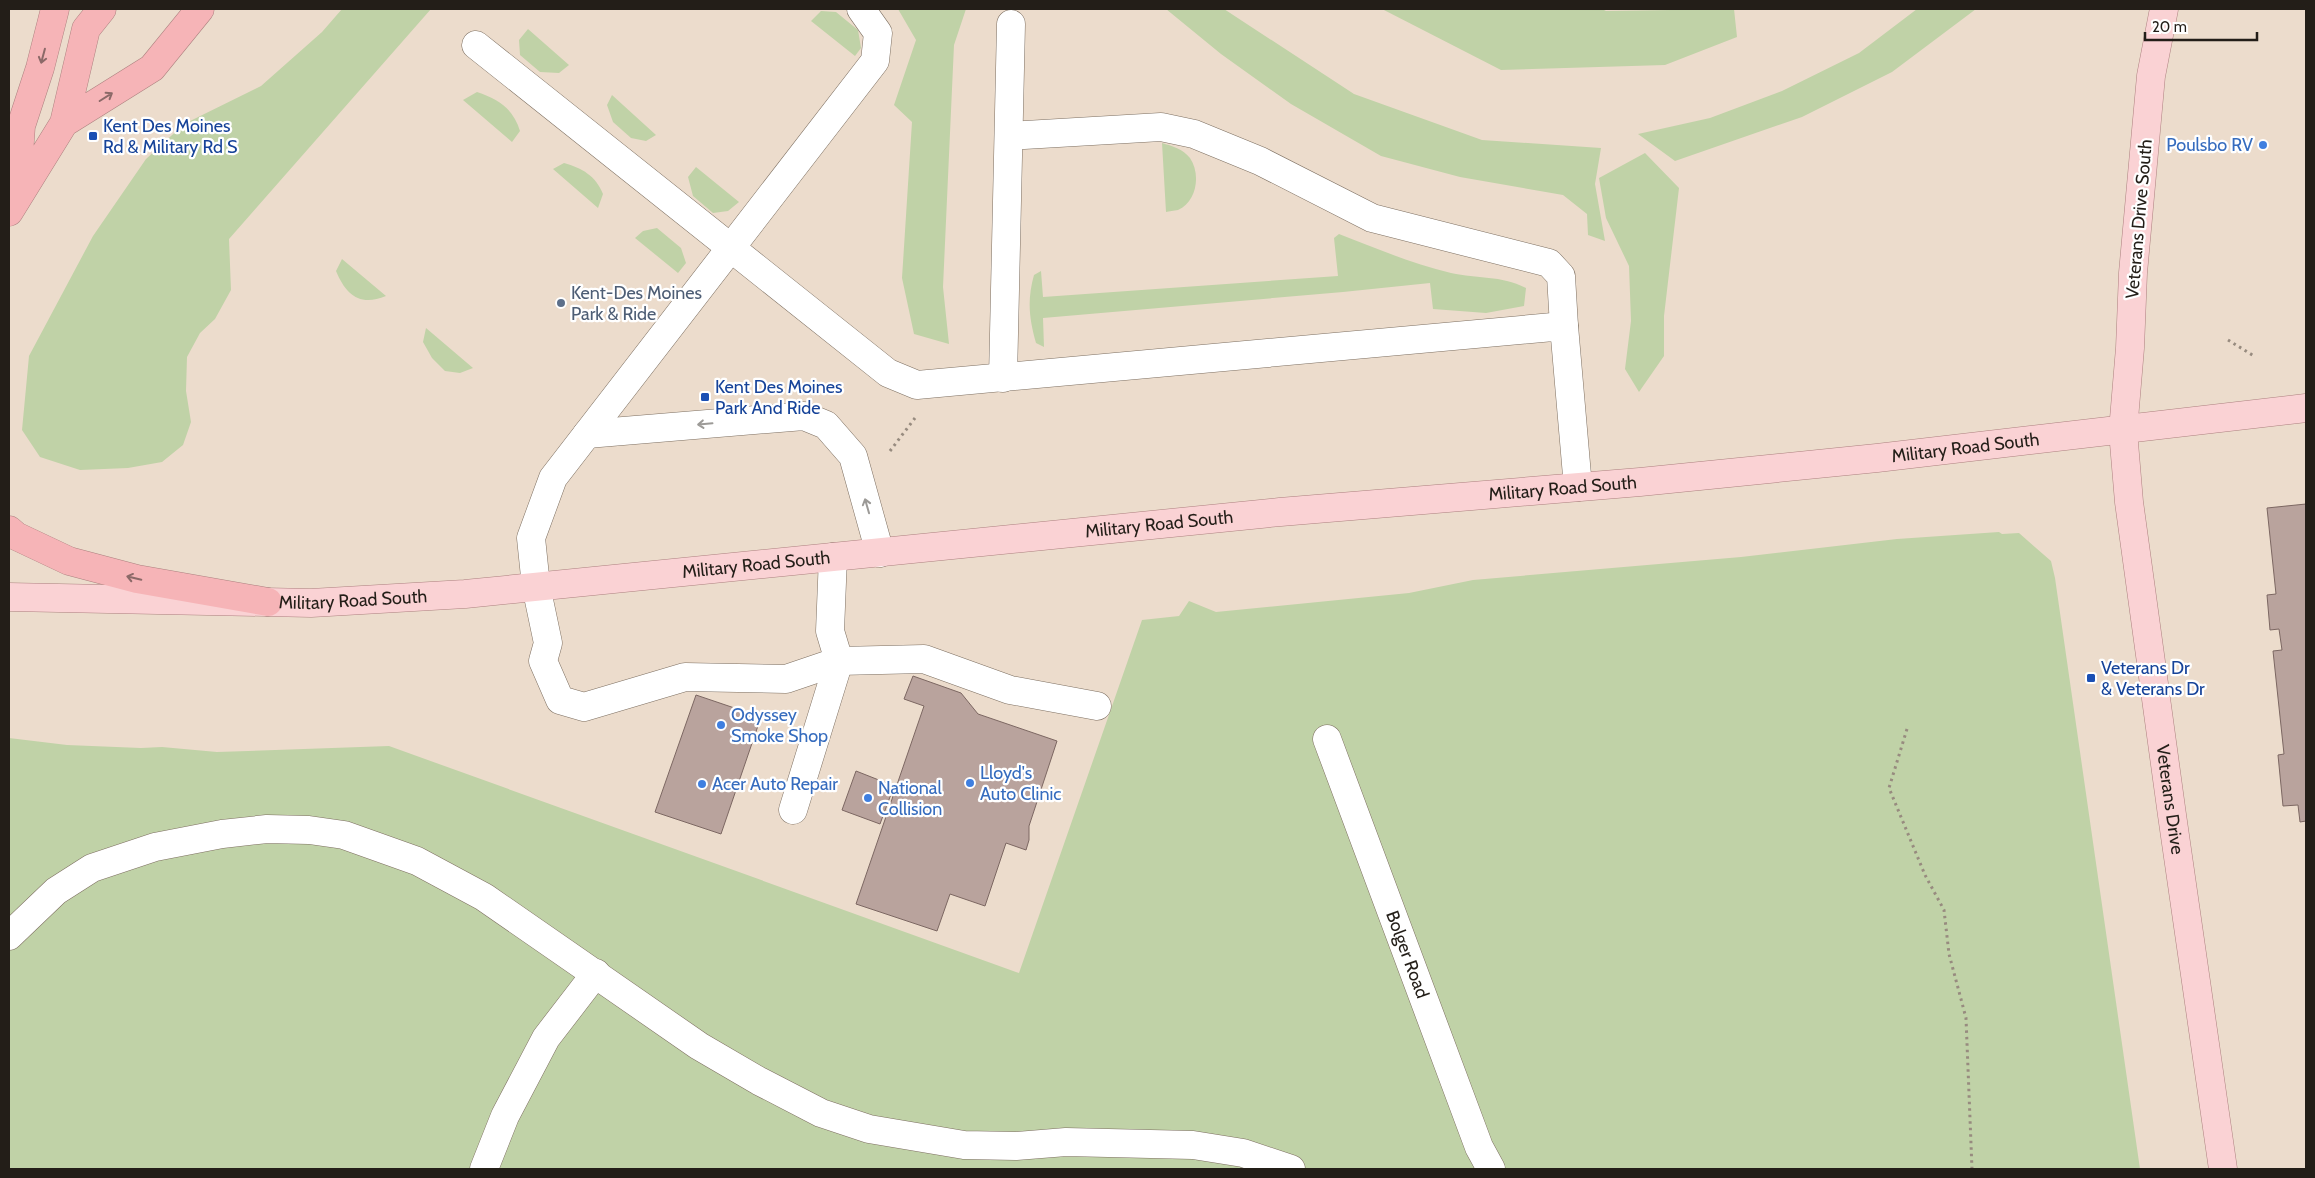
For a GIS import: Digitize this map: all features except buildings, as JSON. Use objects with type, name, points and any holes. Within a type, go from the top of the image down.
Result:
[{"type":"highway","points":[[12,206],[21,126],[40,68],[55,9]]},
{"type":"highway","points":[[12,206],[64,123],[86,29],[102,9]]},
{"type":"highway","points":[[64,123],[152,68],[200,9]]},
{"type":"highway","points":[[9,530],[16,536],[69,561],[137,579],[268,602]]},
{"type":"main road","name":"Veterans Drive South","points":[[2122,431],[2130,348],[2132,273],[2151,76],[2164,9]]},
{"type":"main road","name":"Military Road South","points":[[9,597],[268,602],[347,601],[465,594],[1280,512],[1578,487],[1877,458],[2122,431],[2306,408]]},
{"type":"main road","name":"Veterans Drive","points":[[2122,431],[2129,502],[2223,1169]]},
{"type":"lane","points":[[860,9],[878,33],[875,61],[554,478],[531,538],[536,586],[548,643],[543,661],[560,700],[584,707],[685,677],[786,679],[839,661],[924,659],[1010,690],[1097,706]]},
{"type":"lane","points":[[1003,378],[1011,24]]},
{"type":"lane","points":[[476,45],[730,249],[888,372],[917,386],[1564,326]]},
{"type":"lane","points":[[1008,136],[1162,127],[1194,134],[1260,161],[1372,218],[1549,263],[1561,276],[1578,487]]},
{"type":"lane","points":[[588,434],[804,416],[826,426],[853,456],[880,552]]},
{"type":"lane","points":[[793,810],[839,661],[830,631],[832,557]]},
{"type":"lane","name":"Bolger Road","points":[[1327,739],[1479,1147],[1491,1169]]},
{"type":"lane","points":[[9,936],[56,891],[92,868],[155,847],[222,834],[267,829],[309,830],[344,835],[417,861],[484,897],[699,1046],[759,1081],[821,1113],[869,1129],[964,1145],[1016,1146],[1066,1142],[1193,1145],[1243,1153],[1291,1169]]},
{"type":"lane","points":[[484,1169],[506,1116],[546,1038],[596,973]]},
{"type":"path","points":[[2228,340],[2254,356]]},
{"type":"path","points":[[890,451],[916,416]]},
{"type":"path","points":[[1907,730],[1890,788],[1925,875],[1944,910],[1949,954],[1966,1018],[1972,1169]]},
{"type":"green space","points":[[342,9],[431,9],[229,239],[231,290],[215,319],[200,333],[187,357],[186,391],[191,422],[183,445],[162,462],[128,468],[80,470],[40,457],[22,430],[29,356],[93,236],[146,159],[184,124],[261,86],[322,32]]},
{"type":"green space","points":[[898,9],[966,9],[954,45],[943,287],[949,344],[914,334],[902,278],[912,122],[894,105],[916,40]]},
{"type":"green space","points":[[1166,9],[1224,9],[1354,94],[1482,140],[1601,148],[1595,184],[1605,241],[1588,235],[1587,214],[1563,195],[1460,177],[1381,156],[1291,104],[1221,54]]},
{"type":"green space","points":[[1382,9],[1602,9],[1606,11],[1734,9],[1737,37],[1665,65],[1501,70]]},
{"type":"green space","points":[[1917,9],[1976,9],[1892,72],[1802,117],[1675,161],[1638,134],[1710,118],[1782,91],[1859,53]]},
{"type":"green space","points":[[821,11],[836,12],[858,30],[861,48],[855,56],[811,21]]},
{"type":"green space","points":[[528,29],[569,65],[559,73],[540,72],[520,55],[519,40]]},
{"type":"green space","points":[[477,92],[498,101],[509,110],[520,131],[512,142],[463,100]]},
{"type":"green space","points":[[612,95],[656,135],[646,141],[631,138],[613,122],[607,105]]},
{"type":"green space","points":[[1162,143],[1177,148],[1190,158],[1196,179],[1193,194],[1189,201],[1178,210],[1166,212]]},
{"type":"green space","points":[[1645,153],[1679,188],[1664,316],[1664,356],[1639,392],[1625,369],[1631,321],[1629,266],[1606,218],[1599,178]]},
{"type":"green space","points":[[564,163],[577,167],[596,182],[603,194],[598,208],[553,169]]},
{"type":"green space","points":[[696,167],[739,202],[728,211],[713,213],[693,196],[688,177]]},
{"type":"green space","points":[[657,228],[681,248],[686,263],[678,273],[635,238],[643,231]]},
{"type":"green space","points":[[1339,234],[1394,255],[1451,273],[1498,279],[1516,284],[1526,288],[1524,306],[1486,313],[1433,309],[1430,283],[1043,318],[1044,347],[1036,343],[1030,317],[1030,301],[1034,275],[1041,271],[1043,297],[1338,276],[1334,238]]},
{"type":"green space","points":[[342,259],[386,296],[369,300],[355,297],[349,292],[344,287],[336,271]]},
{"type":"green space","points":[[426,328],[473,368],[460,373],[445,371],[432,358],[423,342]]},
{"type":"green space","points":[[1999,532],[2002,534],[2019,533],[2051,561],[2055,578],[2140,1169],[9,1169],[9,738],[67,745],[162,747],[217,752],[389,746],[1019,973],[1142,620],[1179,616],[1189,601],[1216,612],[1409,593],[1473,580],[1741,557],[1897,539]]},
{"type":"place","name":"Kent Des Moines Rd & Military Rd S","points":[[93,136]]},
{"type":"place","name":"Poulsbo RV","points":[[2263,145]]},
{"type":"place","name":"Kent-Des Moines Park & Ride","points":[[561,303]]},
{"type":"place","name":"Kent Des Moines Park And Ride","points":[[705,397]]},
{"type":"place","name":"Veterans Dr & Veterans Dr","points":[[2091,678]]},
{"type":"place","name":"Odyssey Smoke Shop","points":[[721,725]]},
{"type":"place","name":"Lloyd's Auto Clinic","points":[[970,783]]},
{"type":"place","name":"Acer Auto Repair","points":[[702,784]]},
{"type":"place","name":"National Collision","points":[[868,798]]}]
